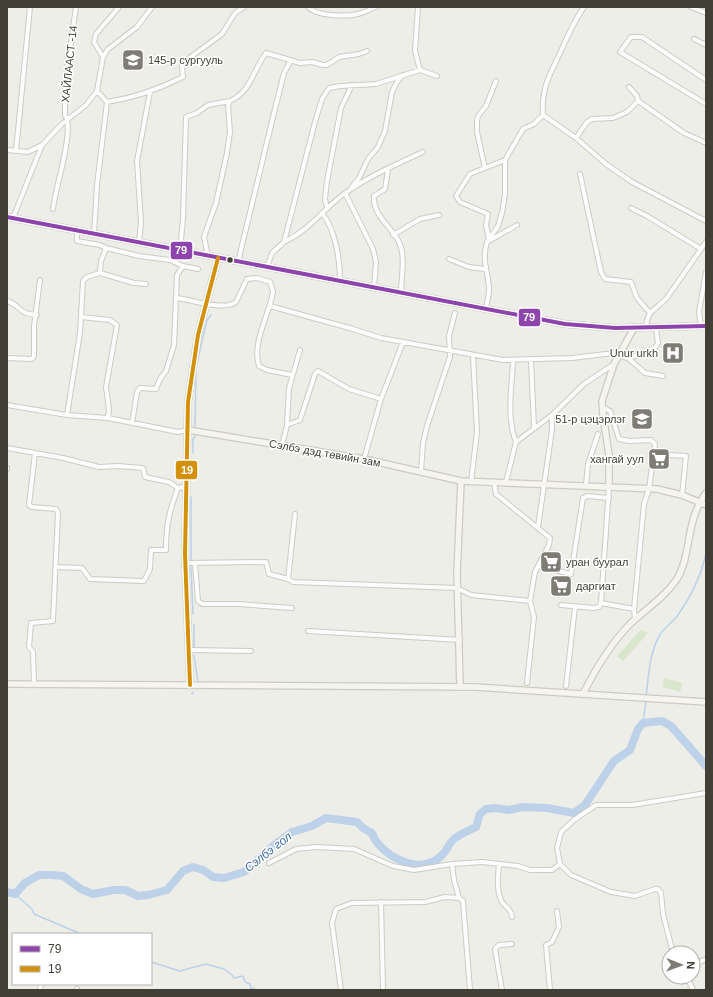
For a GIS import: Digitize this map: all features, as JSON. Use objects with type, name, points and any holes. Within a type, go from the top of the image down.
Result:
[{"type":"street","points":[[16,151],[30,7]]},
{"type":"street","name":"ХАЙЛААСТ -14","points":[[53,209],[68,136],[68,119],[65,115],[65,84],[76,7]]},
{"type":"street","points":[[102,57],[94,42],[96,34],[119,7]]},
{"type":"street","points":[[7,150],[28,152],[42,145],[68,119],[86,105],[97,91],[102,57],[108,48],[136,27],[152,7]]},
{"type":"street","points":[[107,102],[150,92],[183,77],[182,66],[188,59],[222,34],[235,13],[244,7]]},
{"type":"street","points":[[308,7],[316,12],[342,16],[358,14],[376,7]]},
{"type":"street","points":[[418,7],[415,51],[420,70]]},
{"type":"street","points":[[486,309],[489,288],[485,269],[485,249],[488,241],[498,226],[502,213],[505,194],[505,160],[523,129],[534,124],[543,115],[543,94],[551,69],[576,19],[584,7]]},
{"type":"street","points":[[691,7],[706,13]]},
{"type":"street","points":[[706,80],[642,37],[631,37],[620,52],[706,104]]},
{"type":"street","points":[[694,39],[706,45]]},
{"type":"street","points":[[180,251],[183,219],[186,117],[208,105],[230,101],[237,98],[251,81],[259,62],[266,53],[300,63],[312,62],[327,65],[340,57],[367,51]]},
{"type":"street","points":[[238,262],[284,73],[291,60]]},
{"type":"street","points":[[284,242],[322,99],[329,88],[376,84],[420,70],[437,76]]},
{"type":"street","points":[[346,193],[359,178],[368,159],[378,147],[385,130],[392,92],[396,82],[403,75]]},
{"type":"street","points":[[485,168],[477,132],[477,122],[478,116],[486,106],[496,81]]},
{"type":"street","points":[[327,208],[325,199],[327,181],[341,108],[352,85]]},
{"type":"street","points":[[629,87],[637,96],[638,101],[684,133],[706,143]]},
{"type":"street","points":[[94,234],[96,185],[107,102],[97,91]]},
{"type":"street","points":[[139,243],[141,222],[137,161],[150,92]]},
{"type":"street","points":[[208,256],[204,237],[216,203],[227,153],[230,132],[228,105],[230,101]]},
{"type":"street","points":[[576,138],[587,122],[592,118],[603,120],[627,112],[638,101]]},
{"type":"street","points":[[543,115],[576,138],[606,164],[632,182],[706,221]]},
{"type":"street","points":[[42,145],[10,218],[77,232],[574,325],[634,328],[703,326],[699,312],[706,272]]},
{"type":"street","points":[[267,267],[272,253],[284,242],[300,234],[327,208],[346,193],[423,152]]},
{"type":"street","points":[[488,241],[486,224],[488,214],[460,202],[456,196],[470,174],[505,160]]},
{"type":"street","points":[[388,170],[385,189],[374,196],[373,202],[393,235],[399,242],[402,254],[401,292]]},
{"type":"street","points":[[580,174],[601,272],[605,279],[631,282],[637,298],[650,313]]},
{"type":"street","points":[[346,193],[373,249],[376,262],[374,288]]},
{"type":"street","points":[[631,208],[701,249]]},
{"type":"street","points":[[322,213],[326,218],[338,252],[340,281]]},
{"type":"street","points":[[393,235],[420,219],[439,215]]},
{"type":"street","points":[[488,241],[517,224]]},
{"type":"street","points":[[77,232],[77,241],[170,260],[183,266],[198,269]]},
{"type":"street","points":[[646,328],[646,320],[650,313],[666,300],[706,242]]},
{"type":"street","points":[[100,273],[101,261],[106,248]]},
{"type":"street","points":[[190,685],[186,563],[188,402],[198,335],[218,258]]},
{"type":"street","points":[[449,260],[469,267],[485,269]]},
{"type":"street","points":[[132,423],[137,392],[140,388],[156,389],[160,379],[166,371],[174,345],[177,275],[183,266]]},
{"type":"street","points":[[67,415],[80,333],[83,281],[87,277],[100,273],[134,283],[146,284]]},
{"type":"street","points":[[177,298],[199,301],[206,304],[233,304],[238,299],[247,279],[250,278],[270,282],[273,291],[259,344],[257,359],[259,366],[267,370],[292,375]]},
{"type":"street","points":[[7,358],[32,359],[34,356],[34,326],[40,280]]},
{"type":"street","points":[[7,301],[14,304],[22,312],[36,315]]},
{"type":"street","points":[[270,306],[381,338],[474,356],[513,361],[581,357],[612,353],[619,354],[629,359],[643,372],[663,376]]},
{"type":"street","points":[[421,471],[423,443],[427,426],[451,351],[449,336],[455,313]]},
{"type":"street","points":[[81,317],[110,320],[117,325],[106,387],[109,410],[108,418]]},
{"type":"street","points":[[561,605],[594,608],[599,607],[601,603],[609,487],[609,452],[602,407],[604,392],[614,364],[634,328]]},
{"type":"street","points":[[629,359],[656,347],[658,340],[656,328]]},
{"type":"street","points":[[364,459],[381,398],[403,342]]},
{"type":"street","points":[[282,446],[287,425],[288,395],[292,375],[300,350]]},
{"type":"street","points":[[471,482],[477,432],[474,356]]},
{"type":"street","points":[[531,360],[534,427]]},
{"type":"street","points":[[506,482],[516,442],[510,416],[513,361]]},
{"type":"street","points":[[516,442],[534,427],[552,415],[576,390],[614,364]]},
{"type":"street","points":[[287,425],[300,420],[315,374],[318,371],[349,389],[381,398]]},
{"type":"street","points":[[7,405],[67,415],[108,418],[180,432],[188,430]]},
{"type":"street","points":[[602,407],[610,411],[618,439],[629,441],[651,440],[655,444],[655,454],[649,489],[644,504],[634,609],[635,619]]},
{"type":"street","points":[[538,527],[552,430],[552,415]]},
{"type":"street","name":"Сэлбэ дэд төвийн зам","points":[[188,430],[364,459],[461,481],[543,485],[586,485],[649,489],[682,495],[704,504]]},
{"type":"street","points":[[586,485],[588,464],[598,434]]},
{"type":"street","points":[[7,448],[63,458],[99,467],[118,466],[143,468],[146,477],[169,482],[178,488],[187,486]]},
{"type":"street","points":[[34,685],[33,652],[29,647],[29,631],[31,623],[53,621],[58,513],[56,509],[32,507],[29,505],[36,453]]},
{"type":"street","points":[[655,454],[686,456],[682,495]]},
{"type":"street","points":[[460,687],[460,640],[457,588],[461,481]]},
{"type":"street","points":[[494,482],[496,494],[545,533],[550,541],[533,578],[530,601],[534,617],[527,684]]},
{"type":"street","points":[[56,568],[82,568],[90,579],[144,581],[150,569],[151,550],[166,550],[166,524],[178,488]]},
{"type":"street","points":[[583,694],[606,653],[635,619],[664,595],[677,578],[684,562],[691,526],[704,504],[706,493]]},
{"type":"street","points":[[538,566],[571,574],[583,498],[587,496],[608,498]]},
{"type":"street","points":[[288,579],[295,514]]},
{"type":"street","points":[[186,563],[266,562],[269,574],[302,583],[410,585],[457,588],[471,595],[530,601]]},
{"type":"street","points":[[195,563],[198,600],[202,604],[238,604],[292,608]]},
{"type":"street","points":[[601,603],[634,609]]},
{"type":"street","points":[[566,686],[575,607]]},
{"type":"street","points":[[308,631],[460,640]]},
{"type":"street","points":[[189,650],[251,651]]},
{"type":"street","points":[[7,684],[460,687],[706,702]]},
{"type":"street","points":[[671,945],[663,914],[661,893],[658,889],[655,888],[635,896],[611,892],[571,875],[560,864],[557,848],[561,832],[574,820],[595,805],[632,805],[706,792]]},
{"type":"street","points":[[268,862],[296,849],[317,847],[354,849],[393,866],[414,870],[452,864],[482,862],[530,870],[552,870],[560,864]]},
{"type":"street","points":[[452,864],[454,880],[459,898],[463,901],[469,990]]},
{"type":"street","points":[[499,864],[498,880],[500,896],[505,906],[509,908],[512,917]]},
{"type":"street","points":[[341,990],[332,923],[336,909],[352,902],[425,902],[445,897],[459,898]]},
{"type":"street","points":[[381,902],[383,990]]},
{"type":"street","points":[[550,990],[546,945],[552,942],[559,927],[557,911]]},
{"type":"street","points":[[502,990],[495,948],[499,945],[512,944]]},
{"type":"green space","points":[[641,630],[648,633],[623,661],[617,656]]},
{"type":"green space","points":[[664,678],[682,683],[680,692],[662,687]]},
{"type":"waterway","points":[[197,363],[207,320],[211,315]]},
{"type":"waterway","points":[[195,426],[196,373]]},
{"type":"waterway","points":[[193,453],[193,439],[195,436]]},
{"type":"waterway","points":[[191,497],[191,561]]},
{"type":"waterway","points":[[646,696],[650,664],[657,640],[661,633],[678,615],[687,601],[698,578],[706,554]]},
{"type":"waterway","points":[[191,567],[193,614]]},
{"type":"waterway","points":[[194,624],[194,648]]},
{"type":"waterway","points":[[194,655],[198,682]]},
{"type":"waterway","points":[[643,723],[646,700]]},
{"type":"waterway","name":"Сэлбэ гол","points":[[7,892],[15,894],[25,883],[39,875],[63,876],[81,889],[93,894],[114,890],[125,890],[138,896],[167,890],[183,871],[193,867],[203,870],[213,877],[224,878],[244,872],[273,846],[292,832],[312,826],[326,818],[357,822],[363,828],[372,833],[380,846],[392,856],[411,864],[425,864],[437,859],[456,837],[476,827],[480,814],[486,809],[495,808],[509,810],[523,807],[547,808],[574,813],[585,805],[614,761],[630,750],[638,729],[643,723],[662,721],[671,726],[706,766]]},
{"type":"waterway","points":[[15,894],[32,909],[34,914],[79,933]]},
{"type":"waterway","points":[[152,962],[180,971],[206,964],[224,969],[234,978],[243,976],[245,982],[250,984],[251,988],[258,990]]},
{"type":"transit line","name":"79","points":[[7,217],[565,324],[615,328],[706,326]]},
{"type":"transit line","name":"19","points":[[190,685],[185,554],[188,402],[198,335],[218,258]]},
{"type":"place","name":"145-р сургууль","points":[[133,60]]},
{"type":"place","name":"Unur urkh","points":[[673,353]]},
{"type":"place","name":"51-р цэцэрлэг","points":[[642,419]]},
{"type":"place","name":"хангай уул","points":[[659,459]]},
{"type":"place","name":"уран буурал","points":[[551,562]]},
{"type":"place","name":"даргиат","points":[[561,586]]}]
